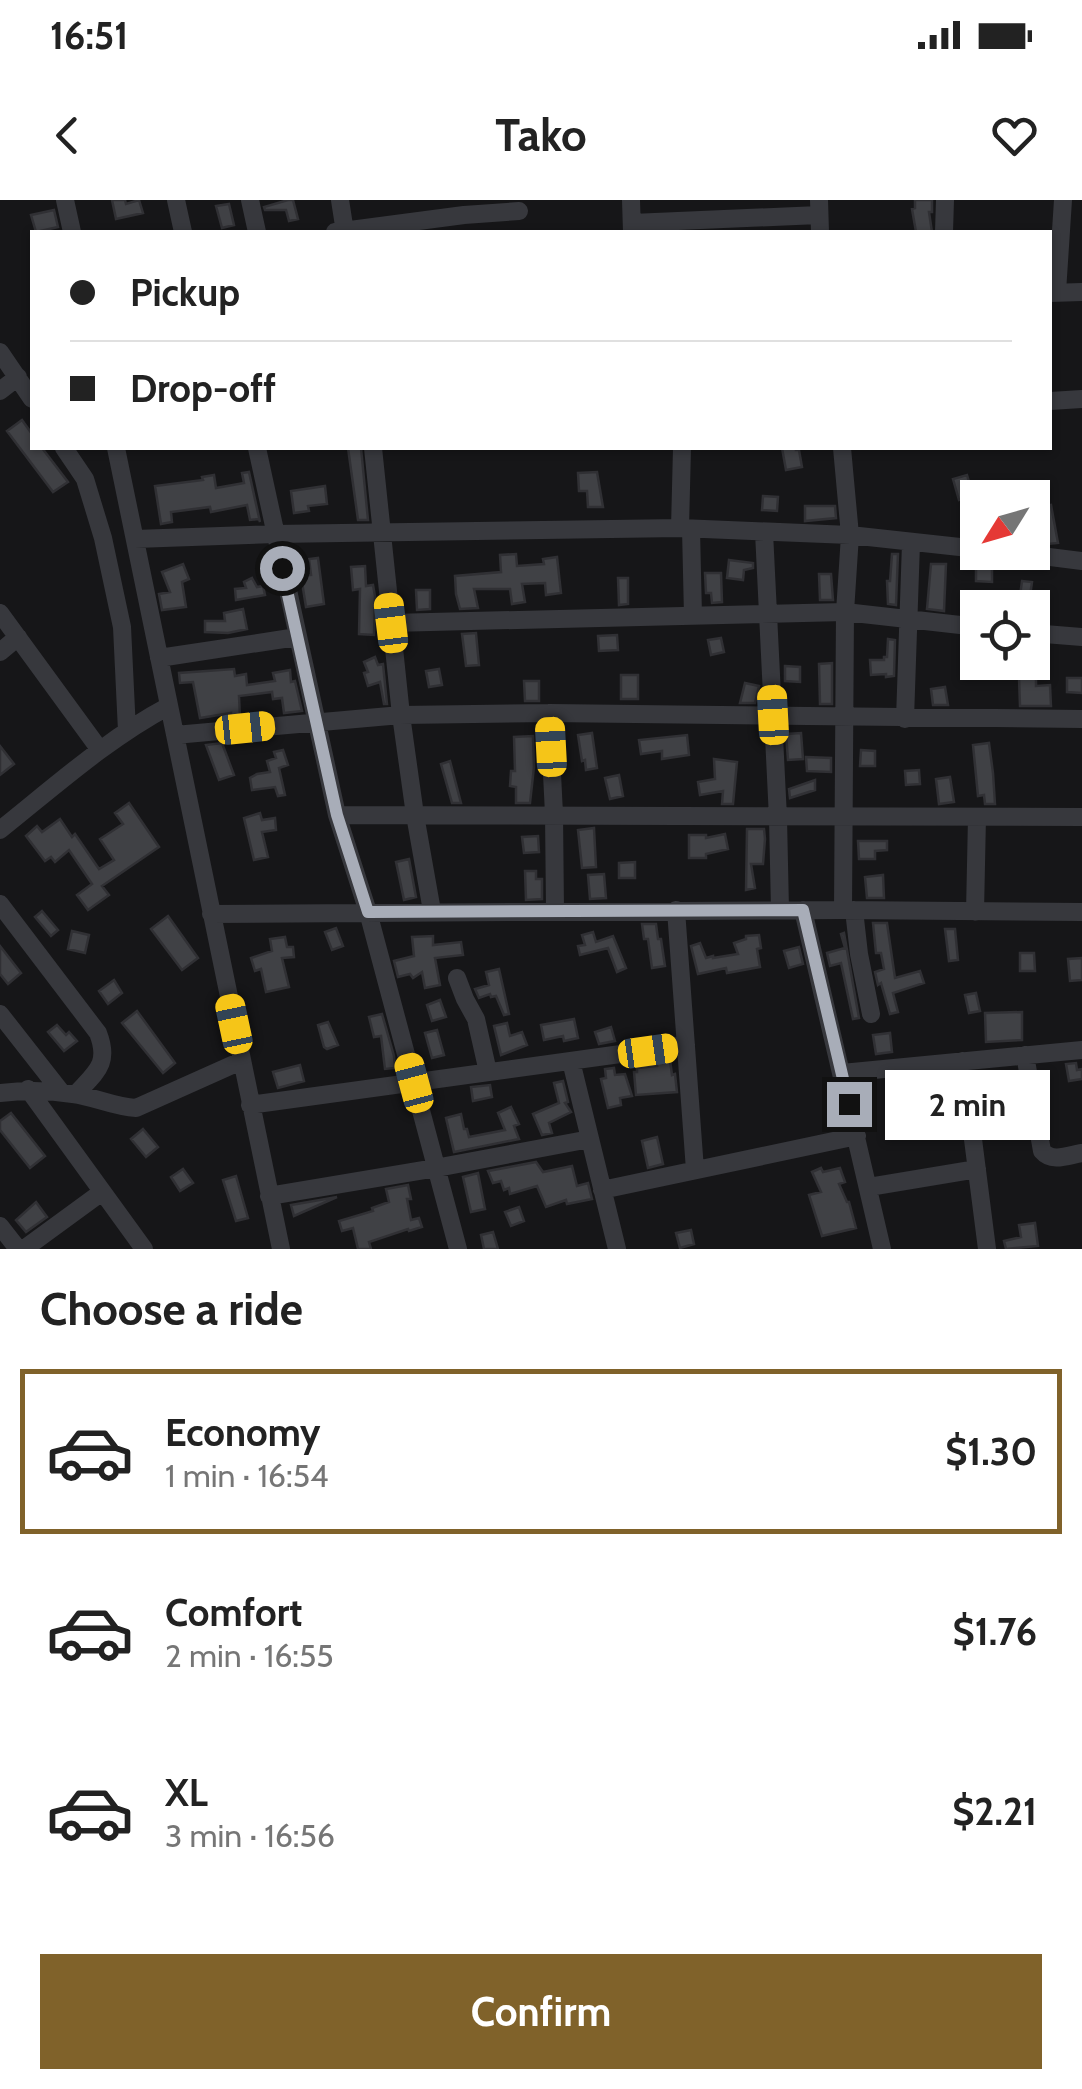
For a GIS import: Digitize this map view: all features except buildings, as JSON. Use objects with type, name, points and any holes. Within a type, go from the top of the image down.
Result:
[{"type":"street","points":[[65,200],[72,230]]},
{"type":"street","points":[[176,200],[183,230]]},
{"type":"street","points":[[250,200],[257,230]]},
{"type":"street","points":[[340,200],[342,230]]},
{"type":"street","points":[[631,200],[632,228],[727,209],[819,216]]},
{"type":"street","points":[[944,230],[945,200]]},
{"type":"street","points":[[1063,200],[1054,293],[1082,292]]},
{"type":"street","points":[[352,230],[463,208],[519,205],[522,230]]},
{"type":"street","points":[[0,352],[30,396]]},
{"type":"street","points":[[0,391],[18,377]]},
{"type":"street","points":[[1052,401],[1082,399]]},
{"type":"street","points":[[65,450],[85,480],[103,538],[122,626],[127,732]]},
{"type":"street","points":[[116,450],[281,1249]]},
{"type":"street","points":[[257,450],[337,815],[368,912],[458,1249]]},
{"type":"street","points":[[374,450],[401,714],[432,911]]},
{"type":"street","points":[[682,450],[693,616]]},
{"type":"street","points":[[842,450],[850,534],[844,817],[849,910],[871,1014]]},
{"type":"street","points":[[135,539],[685,528],[850,534],[960,547]]},
{"type":"street","points":[[764,532],[780,910]]},
{"type":"street","points":[[906,718],[911,543]]},
{"type":"street","points":[[1050,557],[1082,561]]},
{"type":"street","points":[[391,623],[846,612],[960,625]]},
{"type":"street","points":[[0,613],[100,750]]},
{"type":"street","points":[[1050,634],[1082,637]]},
{"type":"street","points":[[159,658],[297,637]]},
{"type":"street","points":[[0,652],[18,638]]},
{"type":"street","points":[[0,830],[100,750],[168,706]]},
{"type":"street","points":[[550,713],[555,910]]},
{"type":"street","points":[[174,736],[401,714],[1082,720]]},
{"type":"street","points":[[337,815],[1082,817]]},
{"type":"street","points":[[976,912],[977,817]]},
{"type":"street","points":[[0,904],[98,1033],[104,1048],[102,1064],[69,1093]]},
{"type":"street","points":[[211,914],[555,910],[1082,912]]},
{"type":"street","points":[[676,910],[695,1170]]},
{"type":"street","points":[[803,910],[882,1249]]},
{"type":"street","points":[[457,978],[476,1019],[488,1072]]},
{"type":"street","points":[[0,1014],[69,1093]]},
{"type":"street","points":[[250,1105],[686,1046]]},
{"type":"street","points":[[842,1073],[1082,1050]]},
{"type":"street","points":[[1026,1055],[1042,1151],[1054,1158],[1082,1153]]},
{"type":"street","points":[[0,1093],[28,1089],[69,1093],[136,1108],[241,1061]]},
{"type":"street","points":[[571,1061],[617,1249]]},
{"type":"street","points":[[963,1061],[987,1249]]},
{"type":"street","points":[[28,1089],[144,1249]]},
{"type":"street","points":[[602,1190],[857,1136]]},
{"type":"street","points":[[269,1196],[590,1138]]},
{"type":"street","points":[[869,1186],[977,1169]]},
{"type":"street","points":[[0,1226],[21,1249],[102,1192]]},
{"type":"route","points":[[282,568],[337,815],[368,912],[803,910],[849,1104]]}]
